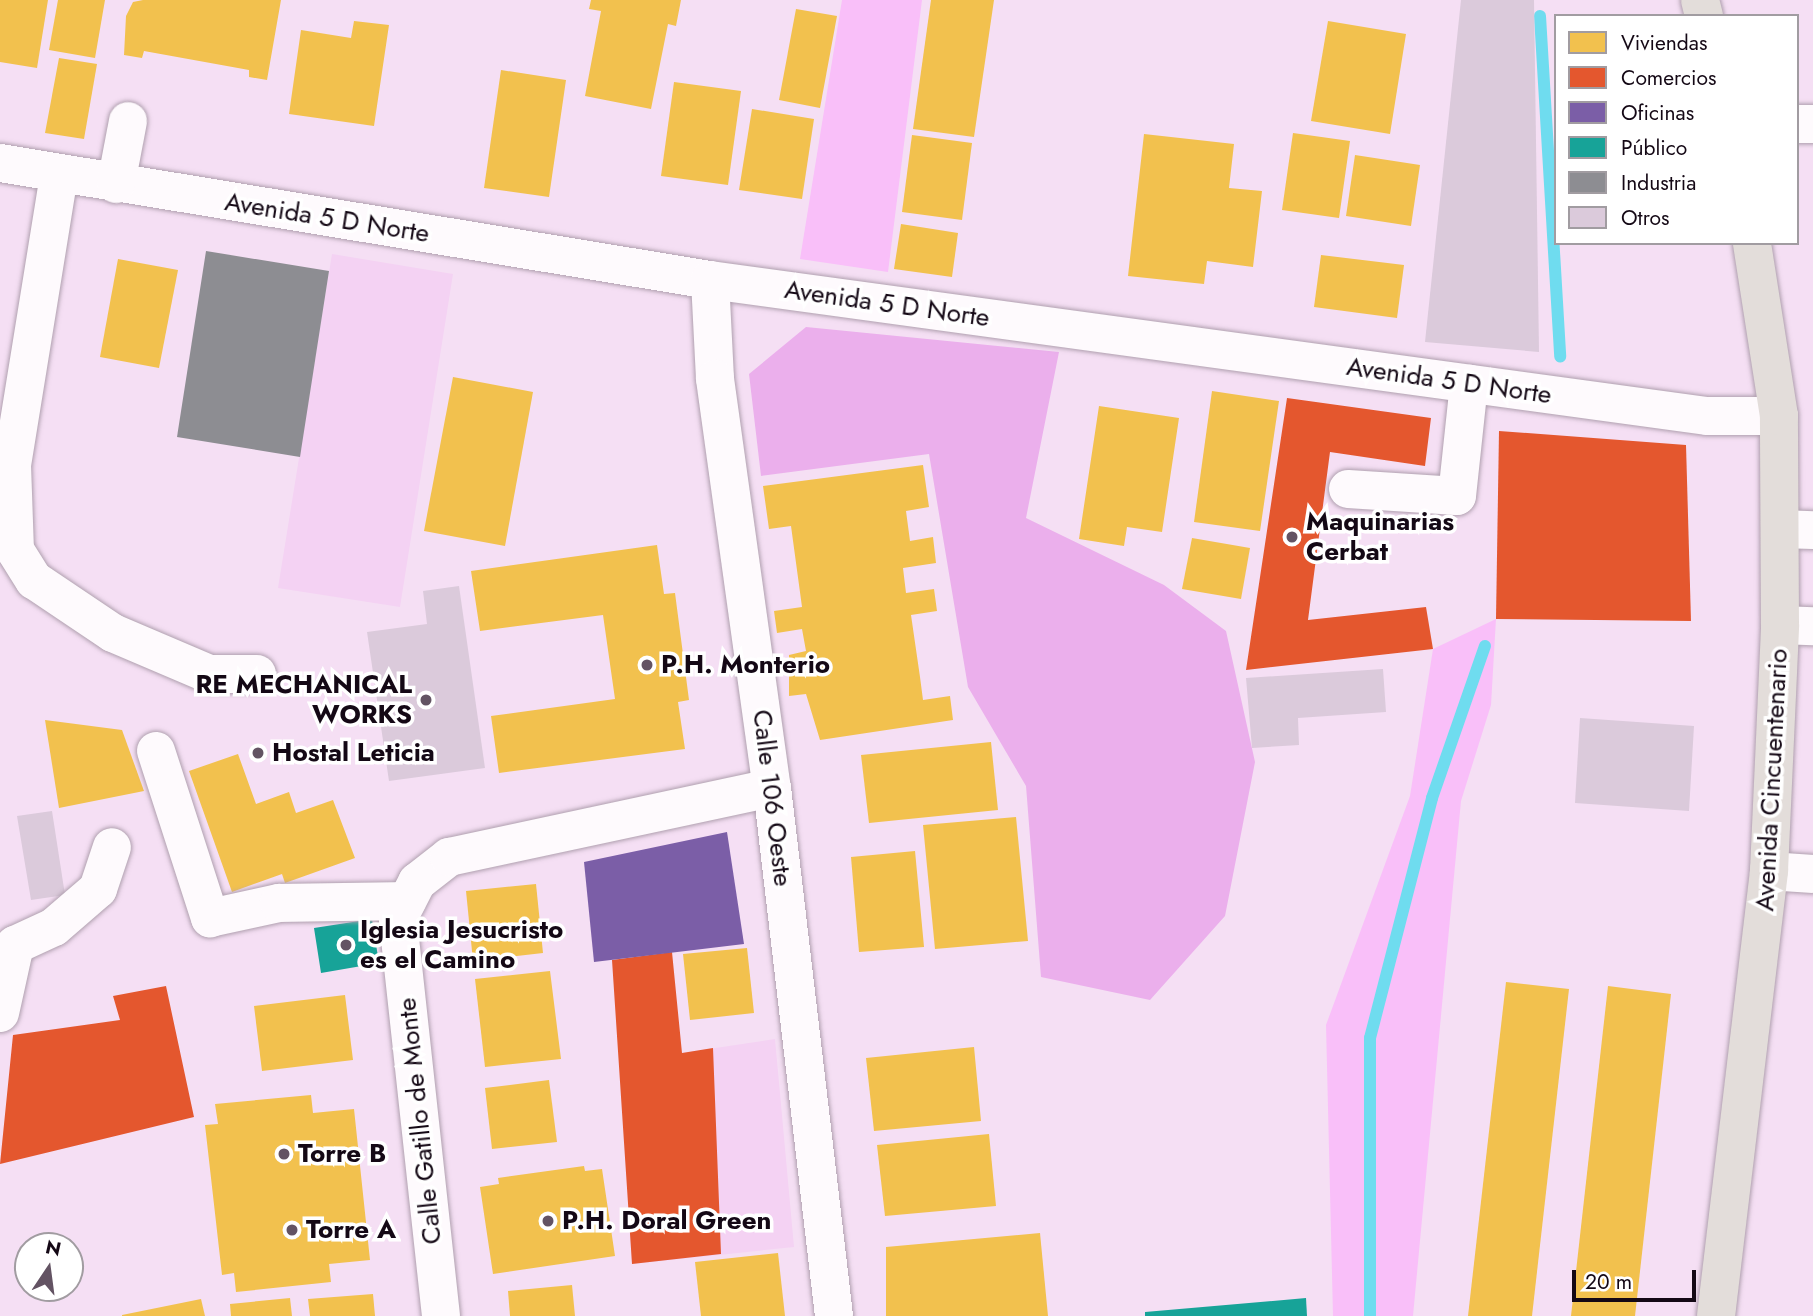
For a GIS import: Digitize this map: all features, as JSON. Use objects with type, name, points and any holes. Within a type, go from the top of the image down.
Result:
[{"type":"main road","name":"Avenida Cincuentenario","points":[[1716,1316],[1797,626],[1797,530],[1752,245]]},
{"type":"main road","points":[[1699,1316],[1724,1254]]},
{"type":"main road","points":[[1724,1254],[1734,1316]]},
{"type":"street","points":[[116,184],[128,121]]},
{"type":"street","name":"Avenida 5 D Norte","points":[[0,163],[59,175],[710,280],[1707,416],[1779,416]]},
{"type":"street","points":[[59,175],[12,464],[15,550],[34,580],[113,632],[209,674],[257,674]]},
{"type":"street","name":"Calle 106 Oeste","points":[[710,280],[715,379],[772,788],[834,1316]]},
{"type":"street","points":[[1348,489],[1457,496],[1469,384]]},
{"type":"street","points":[[156,751],[210,918],[279,903],[407,901]]},
{"type":"street","name":"Calle Gatillo de Monte","points":[[441,1316],[398,919],[417,882],[449,857],[772,788]]},
{"type":"street","points":[[0,1013],[15,945],[54,927],[98,889],[112,847]]},
{"type":"street","points":[[1769,871],[1813,874]]},
{"type":"shaded area","points":[[842,0],[922,0],[888,272],[800,259]]},
{"type":"shaded area","points":[[332,254],[453,274],[400,607],[278,588]]},
{"type":"shaded area","points":[[806,327],[1059,352],[1026,518],[1164,585],[1226,631],[1255,762],[1225,916],[1150,1000],[1041,977],[1026,786],[968,687],[929,454],[761,476],[749,374]]},
{"type":"shaded area","points":[[1496,619],[1491,705],[1461,801],[1413,1316],[1333,1316],[1326,1025],[1410,796],[1433,649]]},
{"type":"shaded area","points":[[775,1039],[794,1247],[632,1264],[626,1160],[682,1053]]},
{"type":"building: Viviendas","points":[[0,0],[48,0],[37,68],[0,62]]},
{"type":"building: Viviendas","points":[[58,0],[105,0],[95,58],[49,50]]},
{"type":"building: Viviendas","points":[[281,0],[267,80],[249,77],[249,70],[144,51],[142,58],[124,55],[126,16],[133,2]]},
{"type":"building: Viviendas","points":[[591,0],[681,0],[676,26],[668,24],[651,109],[585,96],[601,11],[589,9]]},
{"type":"building: Viviendas","points":[[931,0],[994,0],[974,137],[913,129]]},
{"type":"building: Viviendas","points":[[796,9],[837,16],[820,108],[779,100]]},
{"type":"building: Viviendas","points":[[354,21],[389,25],[374,126],[289,114],[301,30],[351,38]]},
{"type":"building: Viviendas","points":[[1328,21],[1406,34],[1390,134],[1311,121]]},
{"type":"building: Viviendas","points":[[59,58],[97,64],[84,139],[45,133]]},
{"type":"building: Viviendas","points":[[501,70],[566,80],[549,197],[484,188]]},
{"type":"building: Viviendas","points":[[674,82],[741,91],[728,185],[661,176]]},
{"type":"building: Viviendas","points":[[752,109],[814,119],[802,199],[739,190]]},
{"type":"building: Viviendas","points":[[1293,133],[1350,141],[1339,218],[1282,210]]},
{"type":"building: Viviendas","points":[[1144,134],[1234,144],[1229,188],[1262,191],[1253,267],[1207,261],[1204,284],[1128,276]]},
{"type":"building: Viviendas","points":[[912,135],[972,143],[962,220],[902,212]]},
{"type":"building: Viviendas","points":[[1355,155],[1420,165],[1411,226],[1346,216]]},
{"type":"building: Viviendas","points":[[901,224],[958,233],[952,277],[894,269]]},
{"type":"building: Viviendas","points":[[1321,255],[1404,265],[1397,318],[1314,307]]},
{"type":"building: Viviendas","points":[[118,259],[178,270],[159,368],[100,357]]},
{"type":"building: Viviendas","points":[[453,377],[533,392],[505,546],[424,531]]},
{"type":"building: Viviendas","points":[[1212,391],[1279,401],[1260,531],[1194,522]]},
{"type":"building: Viviendas","points":[[1099,406],[1179,418],[1162,532],[1127,527],[1124,546],[1079,539]]},
{"type":"building: Viviendas","points":[[923,465],[929,507],[906,511],[910,541],[933,537],[936,563],[903,568],[906,593],[934,589],[937,611],[911,615],[923,700],[950,696],[953,720],[820,740],[806,694],[789,696],[789,655],[806,651],[802,629],[777,633],[774,611],[802,607],[791,526],[769,529],[763,486]]},
{"type":"building: Viviendas","points":[[1192,538],[1250,548],[1241,599],[1182,589]]},
{"type":"building: Viviendas","name":"P.H. Monterio","points":[[657,545],[664,594],[675,593],[689,700],[678,702],[685,749],[499,773],[491,716],[615,699],[603,615],[480,631],[471,571]]},
{"type":"building: Viviendas","points":[[45,720],[122,730],[144,791],[59,808]]},
{"type":"building: Viviendas","points":[[991,742],[998,810],[869,823],[861,755]]},
{"type":"building: Viviendas","points":[[238,754],[256,804],[289,792],[296,813],[333,800],[355,858],[285,883],[282,874],[232,892],[189,771]]},
{"type":"building: Viviendas","points":[[1016,817],[1028,941],[935,949],[923,825]]},
{"type":"building: Viviendas","points":[[915,851],[924,947],[859,952],[851,857]]},
{"type":"building: Viviendas","points":[[536,884],[543,953],[473,961],[466,891]]},
{"type":"building: Viviendas","points":[[747,948],[754,1013],[690,1020],[683,954]]},
{"type":"building: Viviendas","points":[[550,971],[561,1059],[485,1067],[475,979]]},
{"type":"building: Viviendas","points":[[1506,982],[1569,989],[1532,1316],[1468,1316]]},
{"type":"building: Viviendas","points":[[1608,986],[1671,994],[1635,1316],[1571,1316]]},
{"type":"building: Viviendas","points":[[345,995],[353,1060],[262,1071],[254,1006]]},
{"type":"building: Viviendas","points":[[974,1047],[981,1121],[874,1131],[866,1058]]},
{"type":"building: Viviendas","points":[[549,1080],[557,1142],[492,1149],[485,1088]]},
{"type":"building: Viviendas","points":[[311,1095],[313,1113],[354,1109],[370,1260],[329,1264],[331,1282],[236,1292],[234,1273],[222,1275],[205,1125],[218,1124],[215,1104]]},
{"type":"building: Viviendas","points":[[989,1134],[996,1206],[885,1216],[877,1145]]},
{"type":"building: Viviendas","name":"P.H. Doral Green","points":[[584,1166],[585,1171],[602,1169],[615,1256],[493,1274],[480,1187],[499,1184],[498,1178]]},
{"type":"building: Viviendas","points":[[1040,1233],[1048,1316],[886,1316],[886,1247]]},
{"type":"building: Viviendas","points":[[778,1253],[785,1316],[701,1316],[695,1262]]},
{"type":"building: Viviendas","points":[[572,1285],[575,1316],[510,1316],[508,1291]]},
{"type":"building: Viviendas","points":[[373,1294],[375,1316],[310,1316],[308,1299]]},
{"type":"building: Viviendas","points":[[290,1298],[292,1316],[231,1316],[230,1304]]},
{"type":"building: Viviendas","points":[[201,1299],[205,1316],[122,1316],[122,1315]]},
{"type":"building: Comercios","name":"Maquinarias Cerbat","points":[[1287,398],[1431,418],[1425,466],[1330,452],[1308,620],[1426,607],[1433,649],[1246,670]]},
{"type":"building: Comercios","points":[[1499,431],[1686,445],[1691,621],[1496,619]]},
{"type":"building: Comercios","points":[[672,952],[682,1053],[713,1048],[721,1254],[632,1264],[612,960]]},
{"type":"building: Comercios","points":[[166,986],[194,1117],[0,1164],[13,1035],[120,1020],[113,996]]},
{"type":"building: Oficinas","points":[[727,832],[744,944],[594,962],[584,862]]},
{"type":"building: Público","name":"Iglesia Jesucristo es el Camino","points":[[372,919],[379,963],[321,973],[314,928]]},
{"type":"building: Público","points":[[1306,1298],[1307,1316],[1145,1316],[1145,1312]]},
{"type":"building: Industria","points":[[206,251],[329,271],[300,457],[177,437]]},
{"type":"building: Otros","points":[[1461,0],[1534,0],[1539,352],[1425,342]]},
{"type":"building: Otros","name":"RE MECHANICAL WORKS","points":[[459,586],[485,768],[389,781],[367,632],[427,624],[423,591]]},
{"type":"building: Otros","points":[[1383,669],[1386,712],[1298,718],[1299,745],[1252,748],[1246,678]]},
{"type":"building: Otros","points":[[1580,718],[1694,726],[1689,811],[1575,803]]},
{"type":"building: Otros","points":[[52,811],[65,895],[31,900],[17,816]]},
{"type":"waterway","points":[[1540,16],[1560,356]]},
{"type":"waterway","points":[[1370,1316],[1370,1038],[1432,798],[1485,646]]},
{"type":"place","name":"Maquinarias Cerbat","points":[[1292,537]]},
{"type":"place","name":"P.H. Monterio","points":[[647,665]]},
{"type":"place","name":"RE MECHANICAL WORKS","points":[[426,700]]},
{"type":"place","name":"Hostal Leticia","points":[[258,753]]},
{"type":"place","name":"Iglesia Jesucristo es el Camino","points":[[346,945]]},
{"type":"place","name":"Torre B","points":[[284,1154]]},
{"type":"place","name":"P.H. Doral Green","points":[[548,1221]]},
{"type":"place","name":"Torre A","points":[[292,1230]]}]
